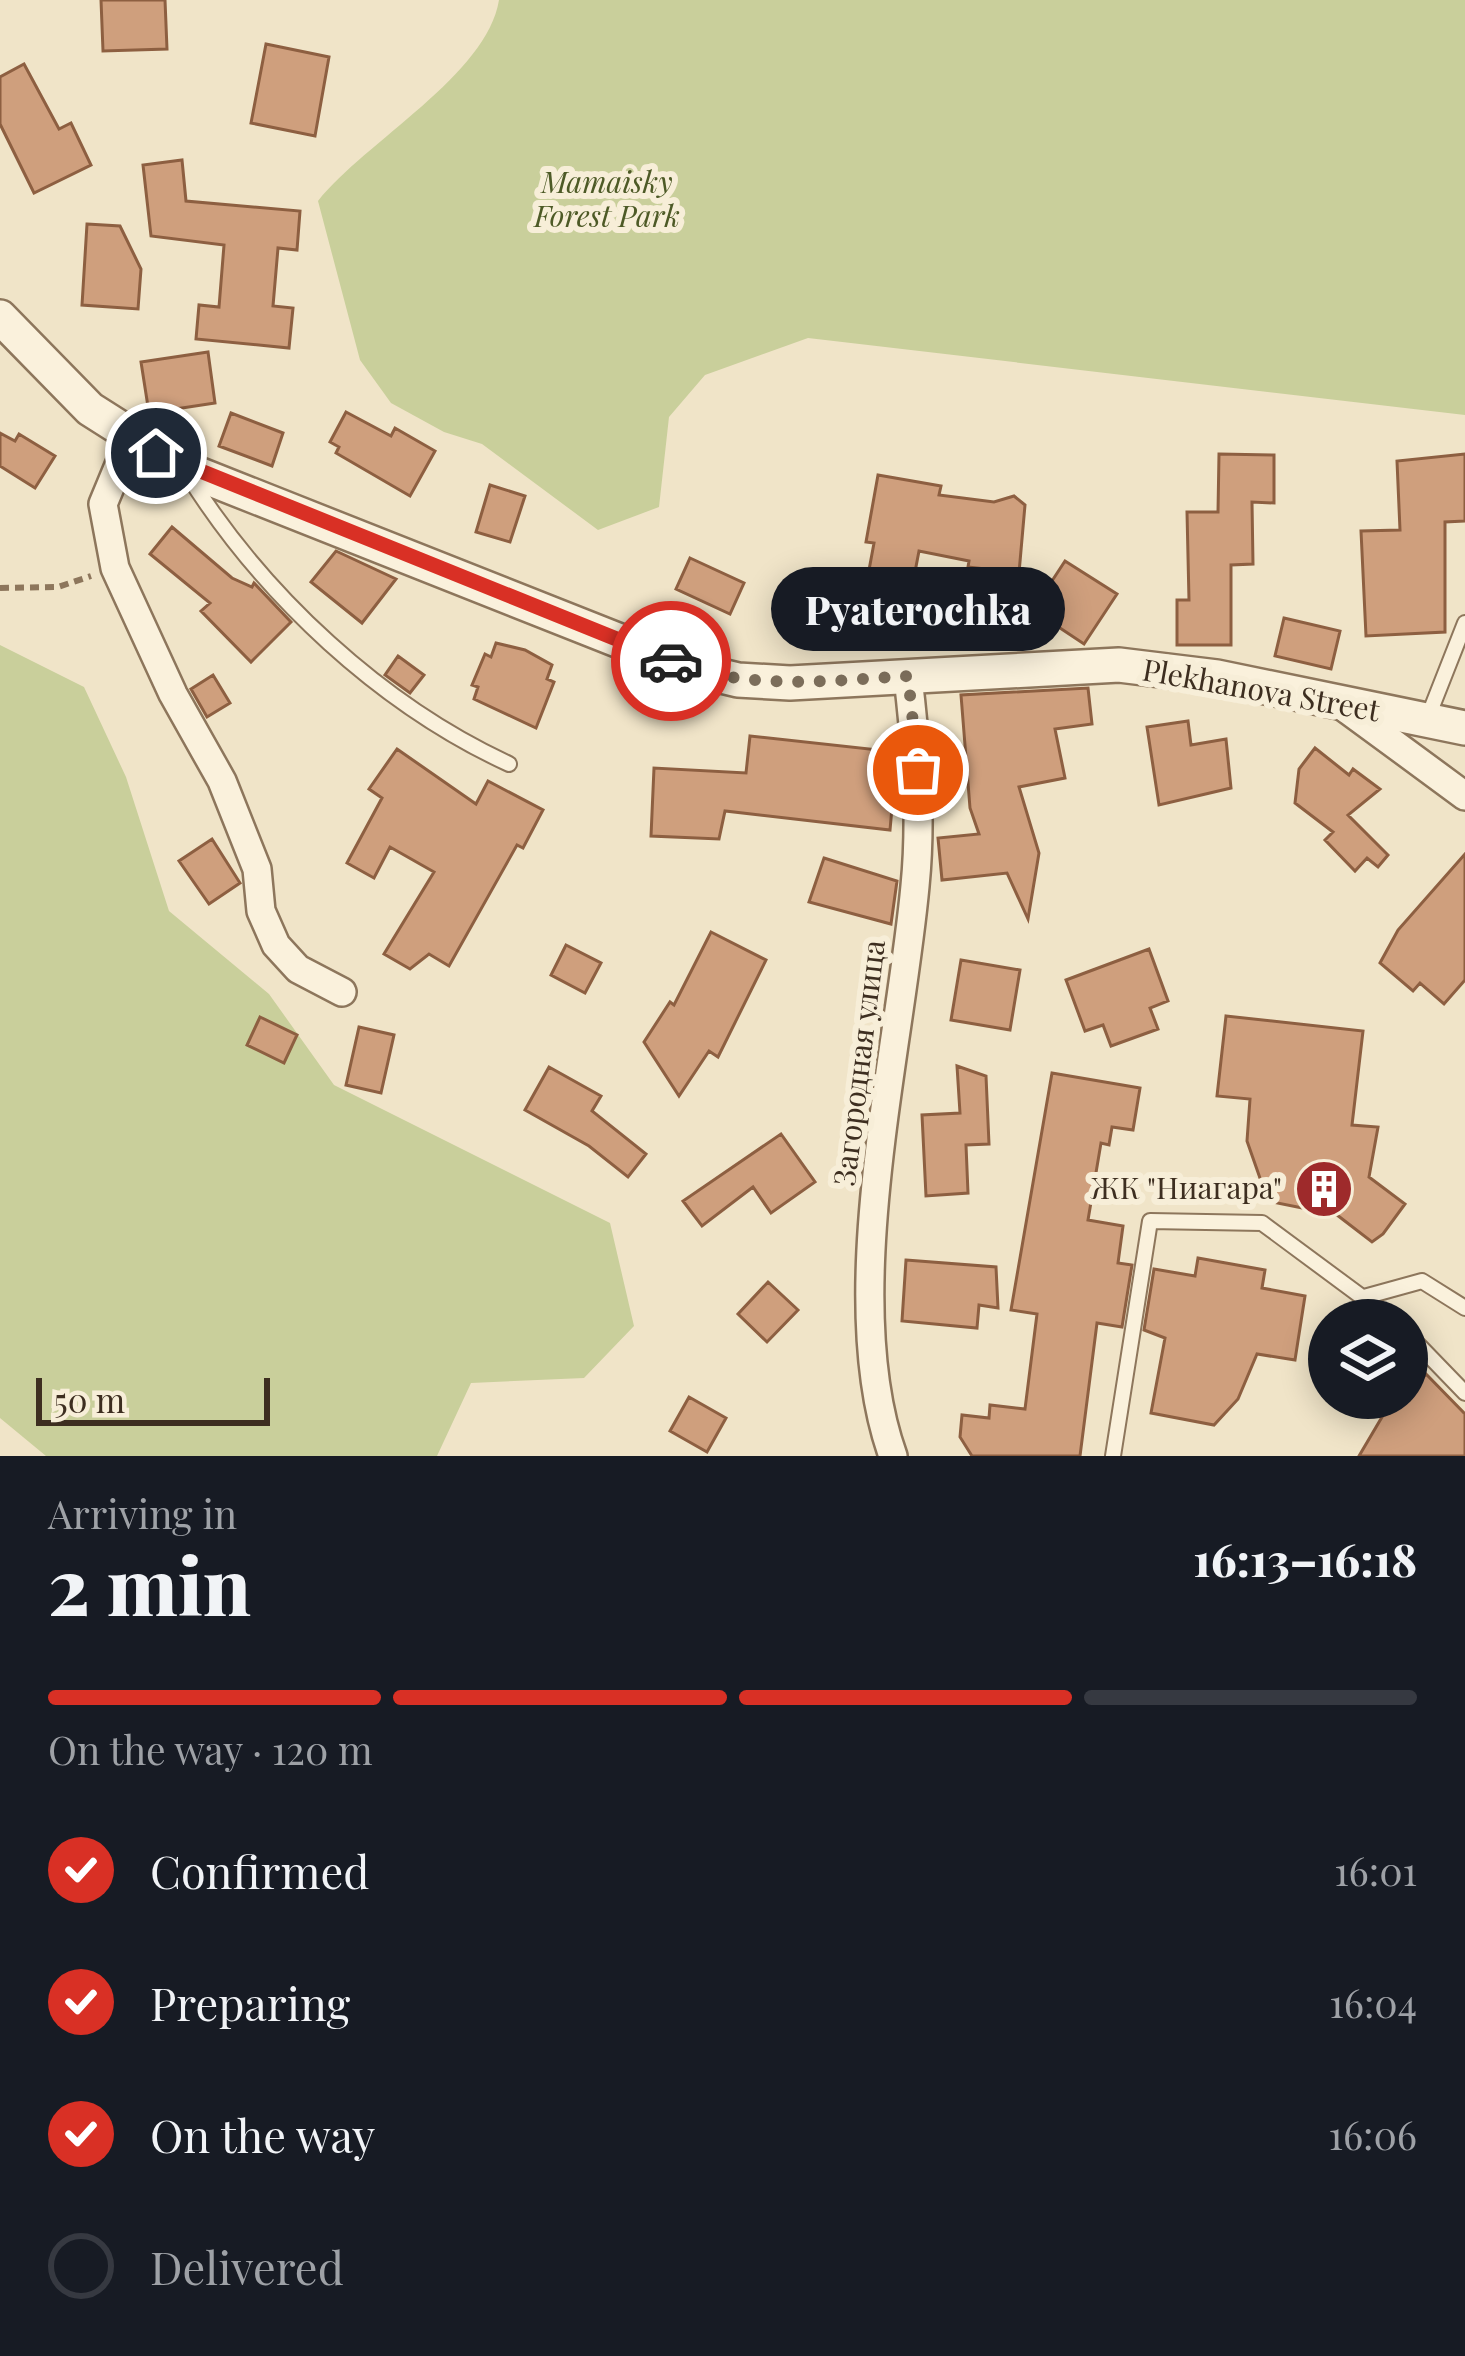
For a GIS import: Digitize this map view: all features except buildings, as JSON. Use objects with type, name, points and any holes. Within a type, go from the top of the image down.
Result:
[{"type":"street","name":"Plekhanova Street","points":[[0,317],[90,409],[130,439],[183,468],[688,668],[790,683],[1119,665],[1217,677],[1344,707],[1465,728]]},
{"type":"street","points":[[130,439],[103,504],[115,568],[173,694],[222,782],[257,869],[261,911],[276,946],[298,969],[341,992]]},
{"type":"street","name":"Загородная улица","points":[[893,1456],[874,1376],[873,1272],[885,1101],[916,884],[918,770],[908,676]]},
{"type":"street","points":[[1344,707],[1465,796]]},
{"type":"lane","points":[[183,468],[221,528],[321,632],[407,708],[509,764]]},
{"type":"lane","points":[[1426,721],[1465,623]]},
{"type":"lane","points":[[1113,1456],[1150,1221],[1262,1223],[1367,1299]]},
{"type":"lane","points":[[1364,1297],[1422,1281],[1465,1308]]},
{"type":"lane","points":[[1428,1355],[1465,1393]]},
{"type":"path","points":[[0,588],[58,587],[115,568]]},
{"type":"green space","name":"Mamaisky Forest Park","points":[[499,0],[1465,0],[1465,415],[808,338],[705,375],[669,417],[659,507],[598,530],[482,444],[444,432],[391,403],[360,360],[318,201],[449,81],[490,28]]},
{"type":"green space","points":[[0,645],[84,687],[126,777],[169,911],[269,994],[334,1085],[610,1223],[634,1326],[584,1378],[471,1383],[437,1456],[46,1456],[0,1418]]},
{"type":"way so far","points":[[671,661],[738,680],[790,683],[908,676],[918,770]]},
{"type":"place","name":"Pyaterochka","points":[[918,770]]},
{"type":"place","name":"ЖК \"Ниагара\"","points":[[1324,1189]]},
{"type":"route","points":[[156,453],[183,468],[671,661]]}]
